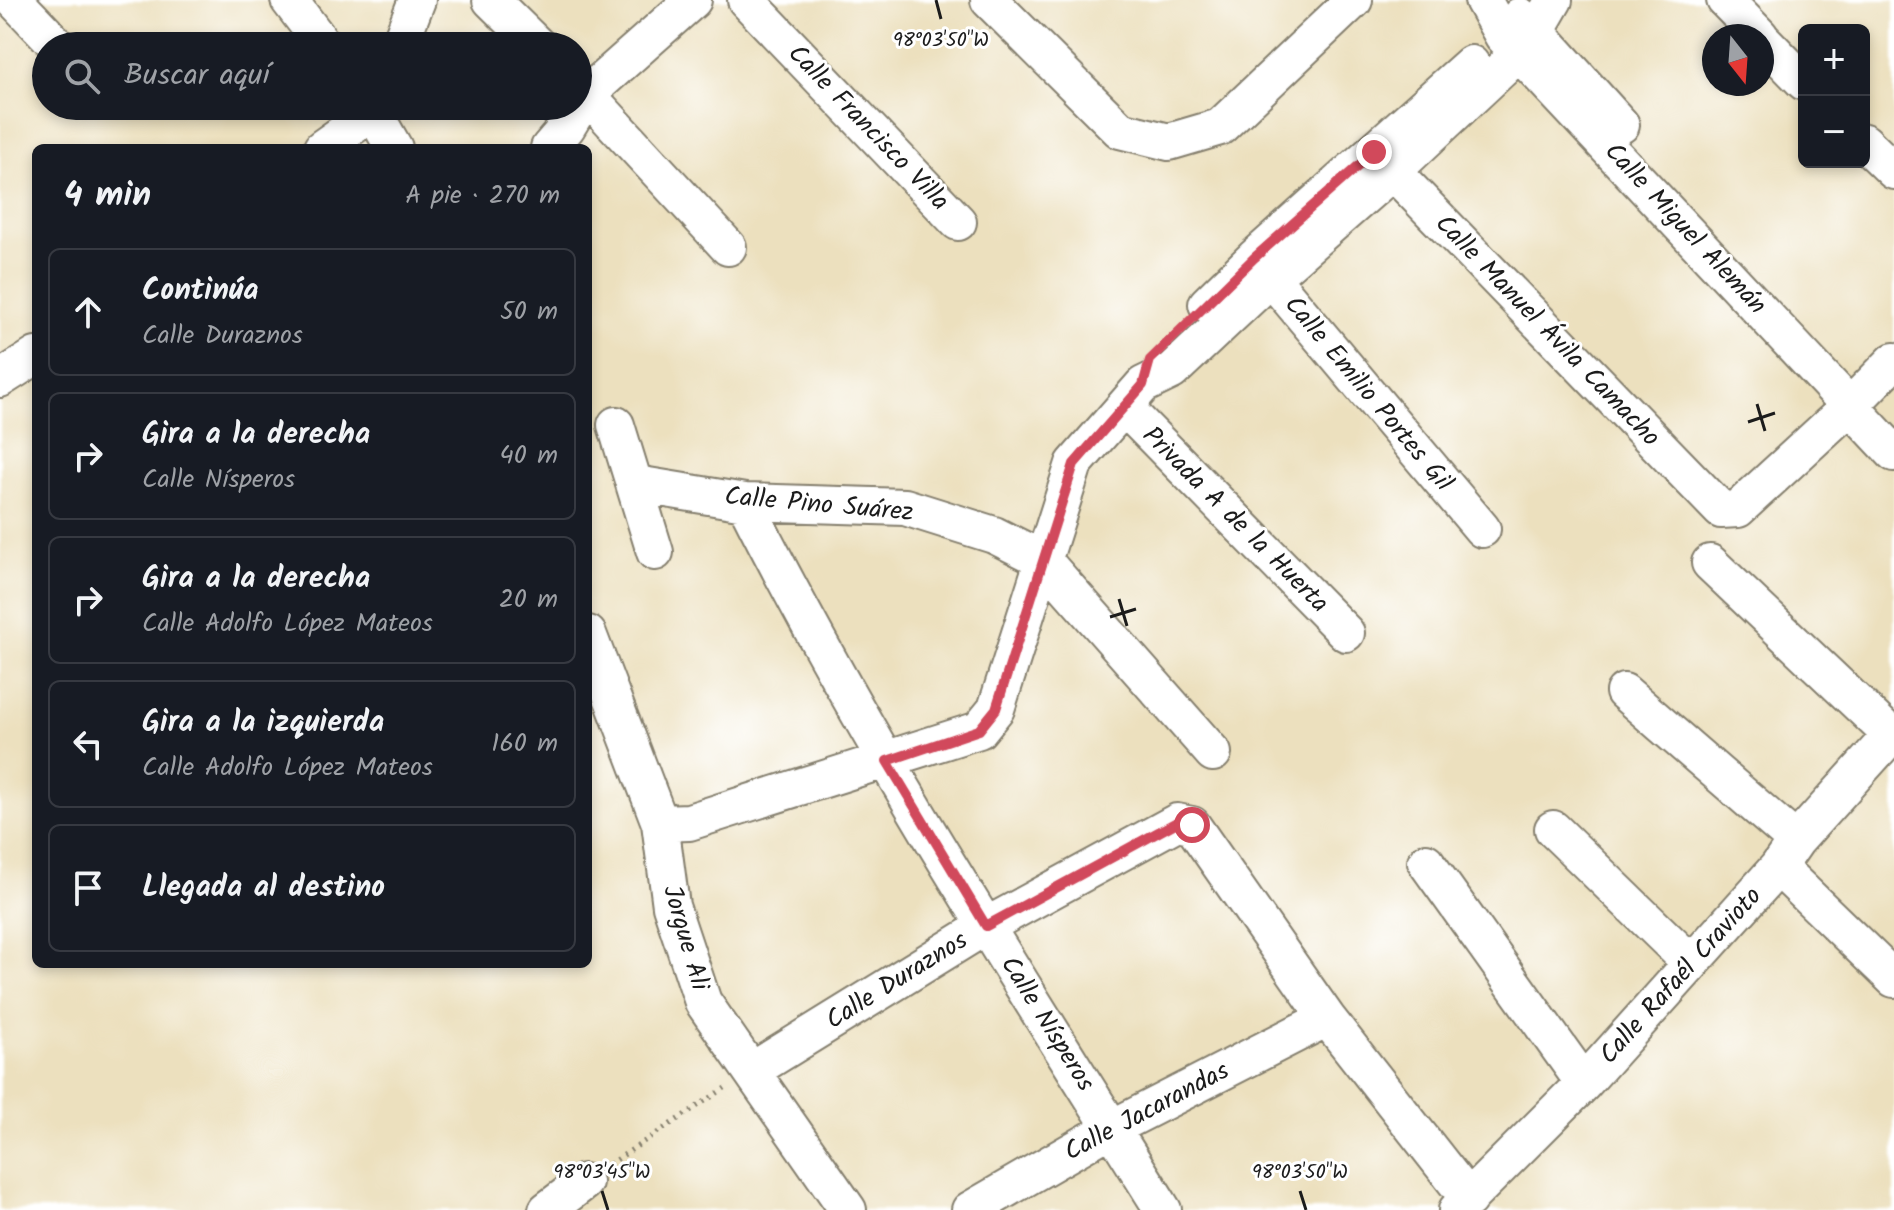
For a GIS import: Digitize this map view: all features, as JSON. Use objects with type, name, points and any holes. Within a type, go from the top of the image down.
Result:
[{"type":"street","points":[[14,0],[45,32]]},
{"type":"street","points":[[289,0],[313,32]]},
{"type":"street","points":[[404,32],[417,0]]},
{"type":"street","points":[[491,0],[524,32]]},
{"type":"street","points":[[592,92],[693,0]]},
{"type":"street","points":[[592,93],[725,0]]},
{"type":"street","name":"Calle Francisco Villa","points":[[746,0],[958,222]]},
{"type":"street","points":[[989,0],[1120,130],[1169,142],[1220,127],[1354,0]]},
{"type":"street","name":"Calle Miguel Alemán","points":[[1484,0],[1531,22],[1553,70],[1858,398],[1894,453]]},
{"type":"street","points":[[1725,0],[1748,24]]},
{"type":"street","points":[[660,823],[689,822],[979,730],[996,709],[1074,464],[1134,396],[1172,371],[1263,268],[1383,162],[1531,22]]},
{"type":"street","points":[[1774,51],[1798,76]]},
{"type":"street","points":[[592,100],[728,247]]},
{"type":"street","points":[[327,144],[358,120]]},
{"type":"street","points":[[380,120],[392,144]]},
{"type":"street","points":[[558,138],[571,120]]},
{"type":"street","points":[[1870,148],[1894,171]]},
{"type":"street","name":"Calle Manuel Ávila Camacho","points":[[1383,162],[1721,510],[1738,509],[1858,398]]},
{"type":"street","name":"Calle Emilio Portes Gil","points":[[1263,268],[1482,529]]},
{"type":"street","points":[[0,379],[32,359]]},
{"type":"street","points":[[1858,398],[1894,361]]},
{"type":"street","name":"Privada A de la Huerta","points":[[1134,396],[1346,633]]},
{"type":"street","name":"Calle Miguel Alemán","points":[[1858,398],[1894,419]]},
{"type":"street","points":[[616,425],[655,552]]},
{"type":"street","name":"Calle Pino Suárez","points":[[636,484],[745,502],[905,507],[994,535],[1042,559]]},
{"type":"street","name":"Calle Nísperos","points":[[745,502],[887,761],[1163,1210]]},
{"type":"street","points":[[1042,559],[1213,753]]},
{"type":"street","points":[[1710,563],[1892,733]]},
{"type":"street","name":"Jorgue Ali","points":[[592,644],[660,823],[671,906],[703,1002],[753,1070],[834,1204]]},
{"type":"street","points":[[1624,692],[1787,854],[1894,979]]},
{"type":"street","name":"Calle Rafaél Cravioto","points":[[1463,1204],[1584,1083],[1892,733]]},
{"type":"street","name":"Calle Duraznos","points":[[753,1070],[986,926],[1177,822],[1192,825],[1327,1018],[1463,1204]]},
{"type":"street","points":[[1553,829],[1691,963]]},
{"type":"street","points":[[1426,862],[1584,1083]]},
{"type":"street","name":"Calle Jacarandas","points":[[970,1210],[1112,1128],[1327,1018]]},
{"type":"street","points":[[547,1210],[584,1182]]},
{"type":"path","points":[[584,1182],[753,1070]]},
{"type":"route","points":[[1192,825],[1177,822],[986,926],[887,761],[979,730],[996,709],[1074,464],[1143,385],[1150,360],[1254,258],[1374,152]]}]
